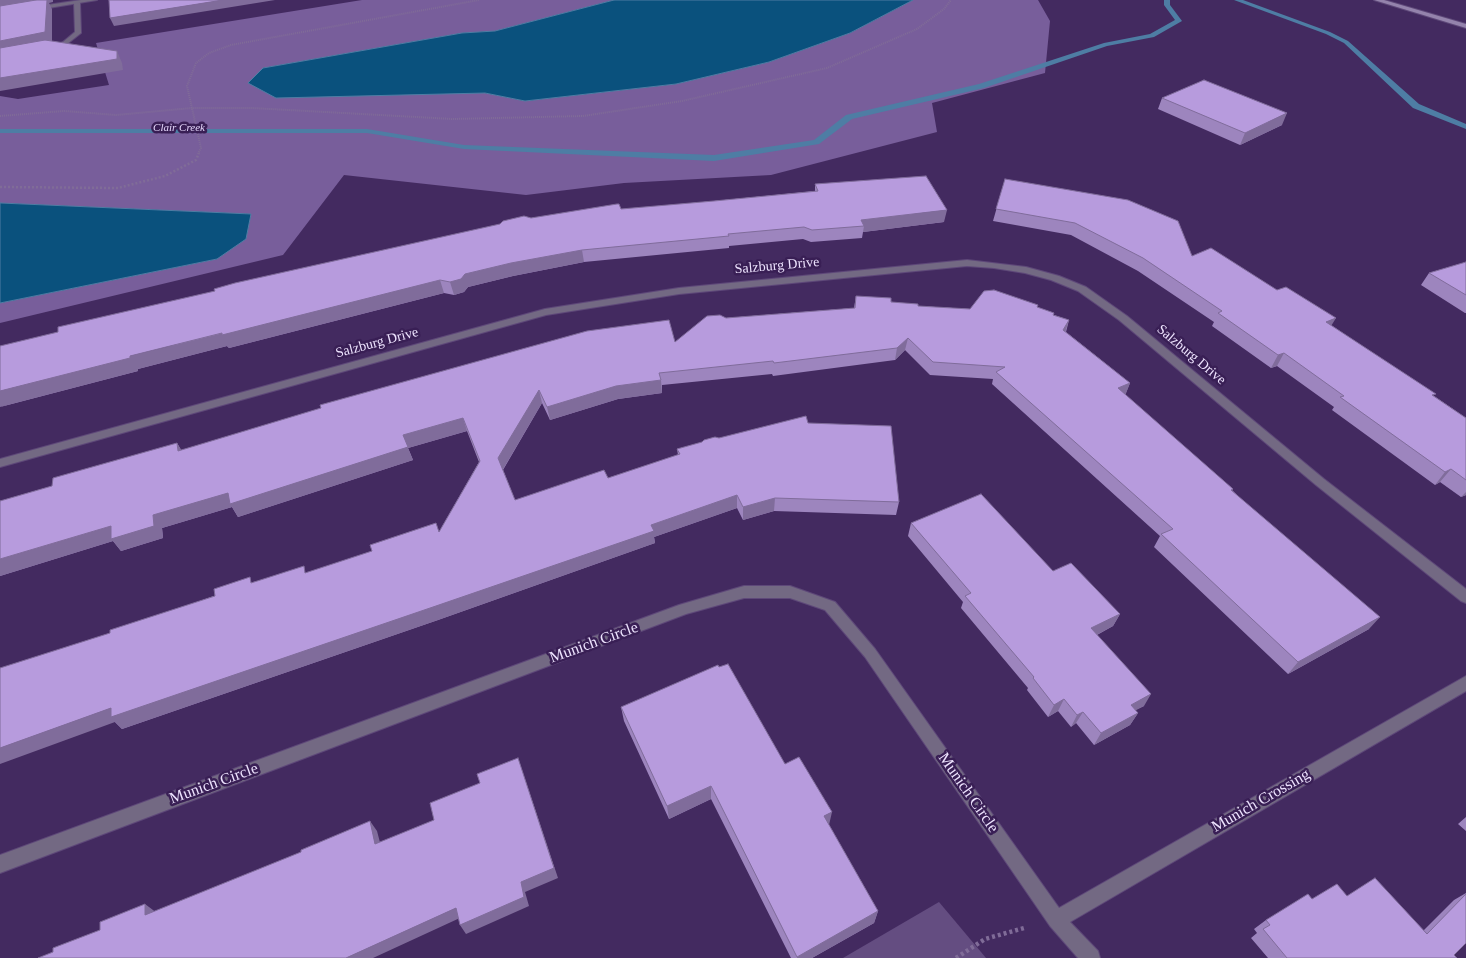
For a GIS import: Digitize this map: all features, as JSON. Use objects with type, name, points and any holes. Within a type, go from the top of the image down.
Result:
[{"type":"main road","points":[[1377,0],[1466,26]]},
{"type":"street","points":[[0,14],[75,1],[94,0]]},
{"type":"street","points":[[43,51],[65,43],[78,32],[75,1]]},
{"type":"street","name":"Salzburg Drive","points":[[0,463],[546,312],[680,291],[967,263],[994,265],[1055,278],[1082,289],[1123,318],[1320,482],[1466,597]]},
{"type":"street","name":"Munich Circle","points":[[0,864],[684,610],[744,592],[790,592],[830,606],[870,652],[1056,920],[1091,958]]},
{"type":"street","name":"Munich Crossing","points":[[1056,920],[1466,683]]},
{"type":"path","points":[[0,187],[118,188],[165,176],[196,160],[200,148],[187,86],[196,63],[209,53],[231,45],[479,0]]},
{"type":"path","points":[[0,116],[64,111],[116,115],[192,108],[317,111],[454,119],[583,116],[692,99],[827,68],[917,29],[944,9],[951,0]]},
{"type":"path","points":[[956,958],[985,939],[1056,920]]},
{"type":"shaded area","points":[[939,902],[986,958],[843,958]]},
{"type":"green space","name":"Clair Creek","points":[[362,0],[614,0],[495,31],[462,33],[263,68],[248,83],[485,93],[525,101],[676,84],[769,62],[850,33],[913,0],[1038,0],[1050,21],[1045,73],[932,103],[937,132],[771,175],[624,183],[526,195],[344,175],[283,255],[0,323],[0,303],[217,259],[250,214],[0,203],[0,96],[18,99],[109,85],[96,43]]},
{"type":"water","points":[[614,0],[913,0],[850,33],[769,62],[676,84],[525,101],[485,93],[276,98],[248,83],[263,68],[462,33],[495,31]]},
{"type":"water","points":[[0,203],[251,214],[246,239],[217,259],[0,303]]},
{"type":"building","points":[[47,0],[45,32],[0,41],[0,6]]},
{"type":"building","points":[[109,0],[223,0],[110,18]]},
{"type":"building","points":[[45,40],[117,51],[117,59],[0,78],[0,48]]},
{"type":"building","points":[[1204,80],[1287,113],[1245,133],[1162,98]]},
{"type":"building","points":[[926,176],[947,210],[861,220],[864,226],[812,230],[804,227],[728,234],[729,236],[582,250],[511,263],[465,274],[461,279],[450,282],[440,280],[222,335],[222,333],[130,356],[130,358],[0,391],[0,346],[58,332],[58,327],[215,291],[214,289],[235,283],[500,224],[503,221],[524,216],[531,218],[617,204],[619,204],[621,209],[818,191],[815,184]]},
{"type":"building","points":[[1005,179],[1128,200],[1178,221],[1192,256],[1211,248],[1277,290],[1286,287],[1336,318],[1326,322],[1436,394],[1432,395],[1466,418],[1466,480],[1451,469],[1445,472],[1340,397],[1344,396],[1284,353],[1278,355],[1218,313],[1222,311],[1143,258],[1075,223],[996,209]]},
{"type":"building","points":[[1466,262],[1466,295],[1429,273]]},
{"type":"building","points":[[994,290],[1038,305],[1037,307],[1054,313],[1053,315],[1069,320],[1063,330],[1130,383],[1118,388],[1233,489],[1231,490],[1380,617],[1298,662],[1161,534],[1173,529],[996,372],[1005,367],[933,362],[908,338],[897,348],[774,363],[773,361],[659,373],[661,380],[616,386],[547,407],[539,390],[498,458],[515,500],[604,470],[608,478],[680,454],[677,449],[704,440],[806,416],[808,423],[891,426],[899,502],[775,498],[743,507],[737,495],[651,525],[654,531],[433,607],[111,717],[111,708],[0,748],[0,668],[110,633],[110,630],[215,596],[214,589],[250,577],[251,583],[304,566],[305,573],[372,551],[370,545],[436,523],[439,532],[480,461],[463,418],[403,435],[408,447],[230,504],[228,493],[153,515],[154,526],[111,539],[111,526],[0,559],[0,501],[52,486],[53,478],[177,443],[178,451],[321,408],[320,405],[587,331],[669,320],[675,342],[707,316],[720,315],[726,318],[855,308],[856,296],[891,298],[891,302],[918,304],[918,306],[970,309],[984,291]]},
{"type":"building","points":[[981,494],[1053,571],[1071,563],[1120,614],[1091,628],[1151,694],[1131,705],[1138,713],[1101,733],[1083,712],[1077,715],[1064,699],[1054,705],[1034,677],[965,596],[971,593],[911,523]]},
{"type":"building","points":[[728,664],[785,764],[799,757],[832,812],[824,816],[878,911],[797,957],[711,786],[667,806],[621,707],[718,665],[719,667]]},
{"type":"building","points":[[518,758],[554,868],[521,882],[524,897],[460,925],[456,908],[346,958],[38,958],[53,952],[53,948],[100,930],[100,922],[145,904],[145,915],[301,852],[301,850],[370,821],[375,844],[434,820],[430,803],[480,783],[477,774]]},
{"type":"building","points":[[1375,878],[1427,934],[1466,894],[1466,943],[1454,955],[1457,958],[1287,958],[1263,929],[1270,925],[1266,920],[1308,894],[1312,899],[1337,884],[1347,896]]},
{"type":"waterway","points":[[0,131],[367,131],[464,147],[714,158],[816,142],[849,117],[981,86],[1106,44],[1152,36],[1179,21],[1167,5],[1167,0]]},
{"type":"waterway","points":[[1237,0],[1328,33],[1346,42],[1416,106],[1466,127]]}]
